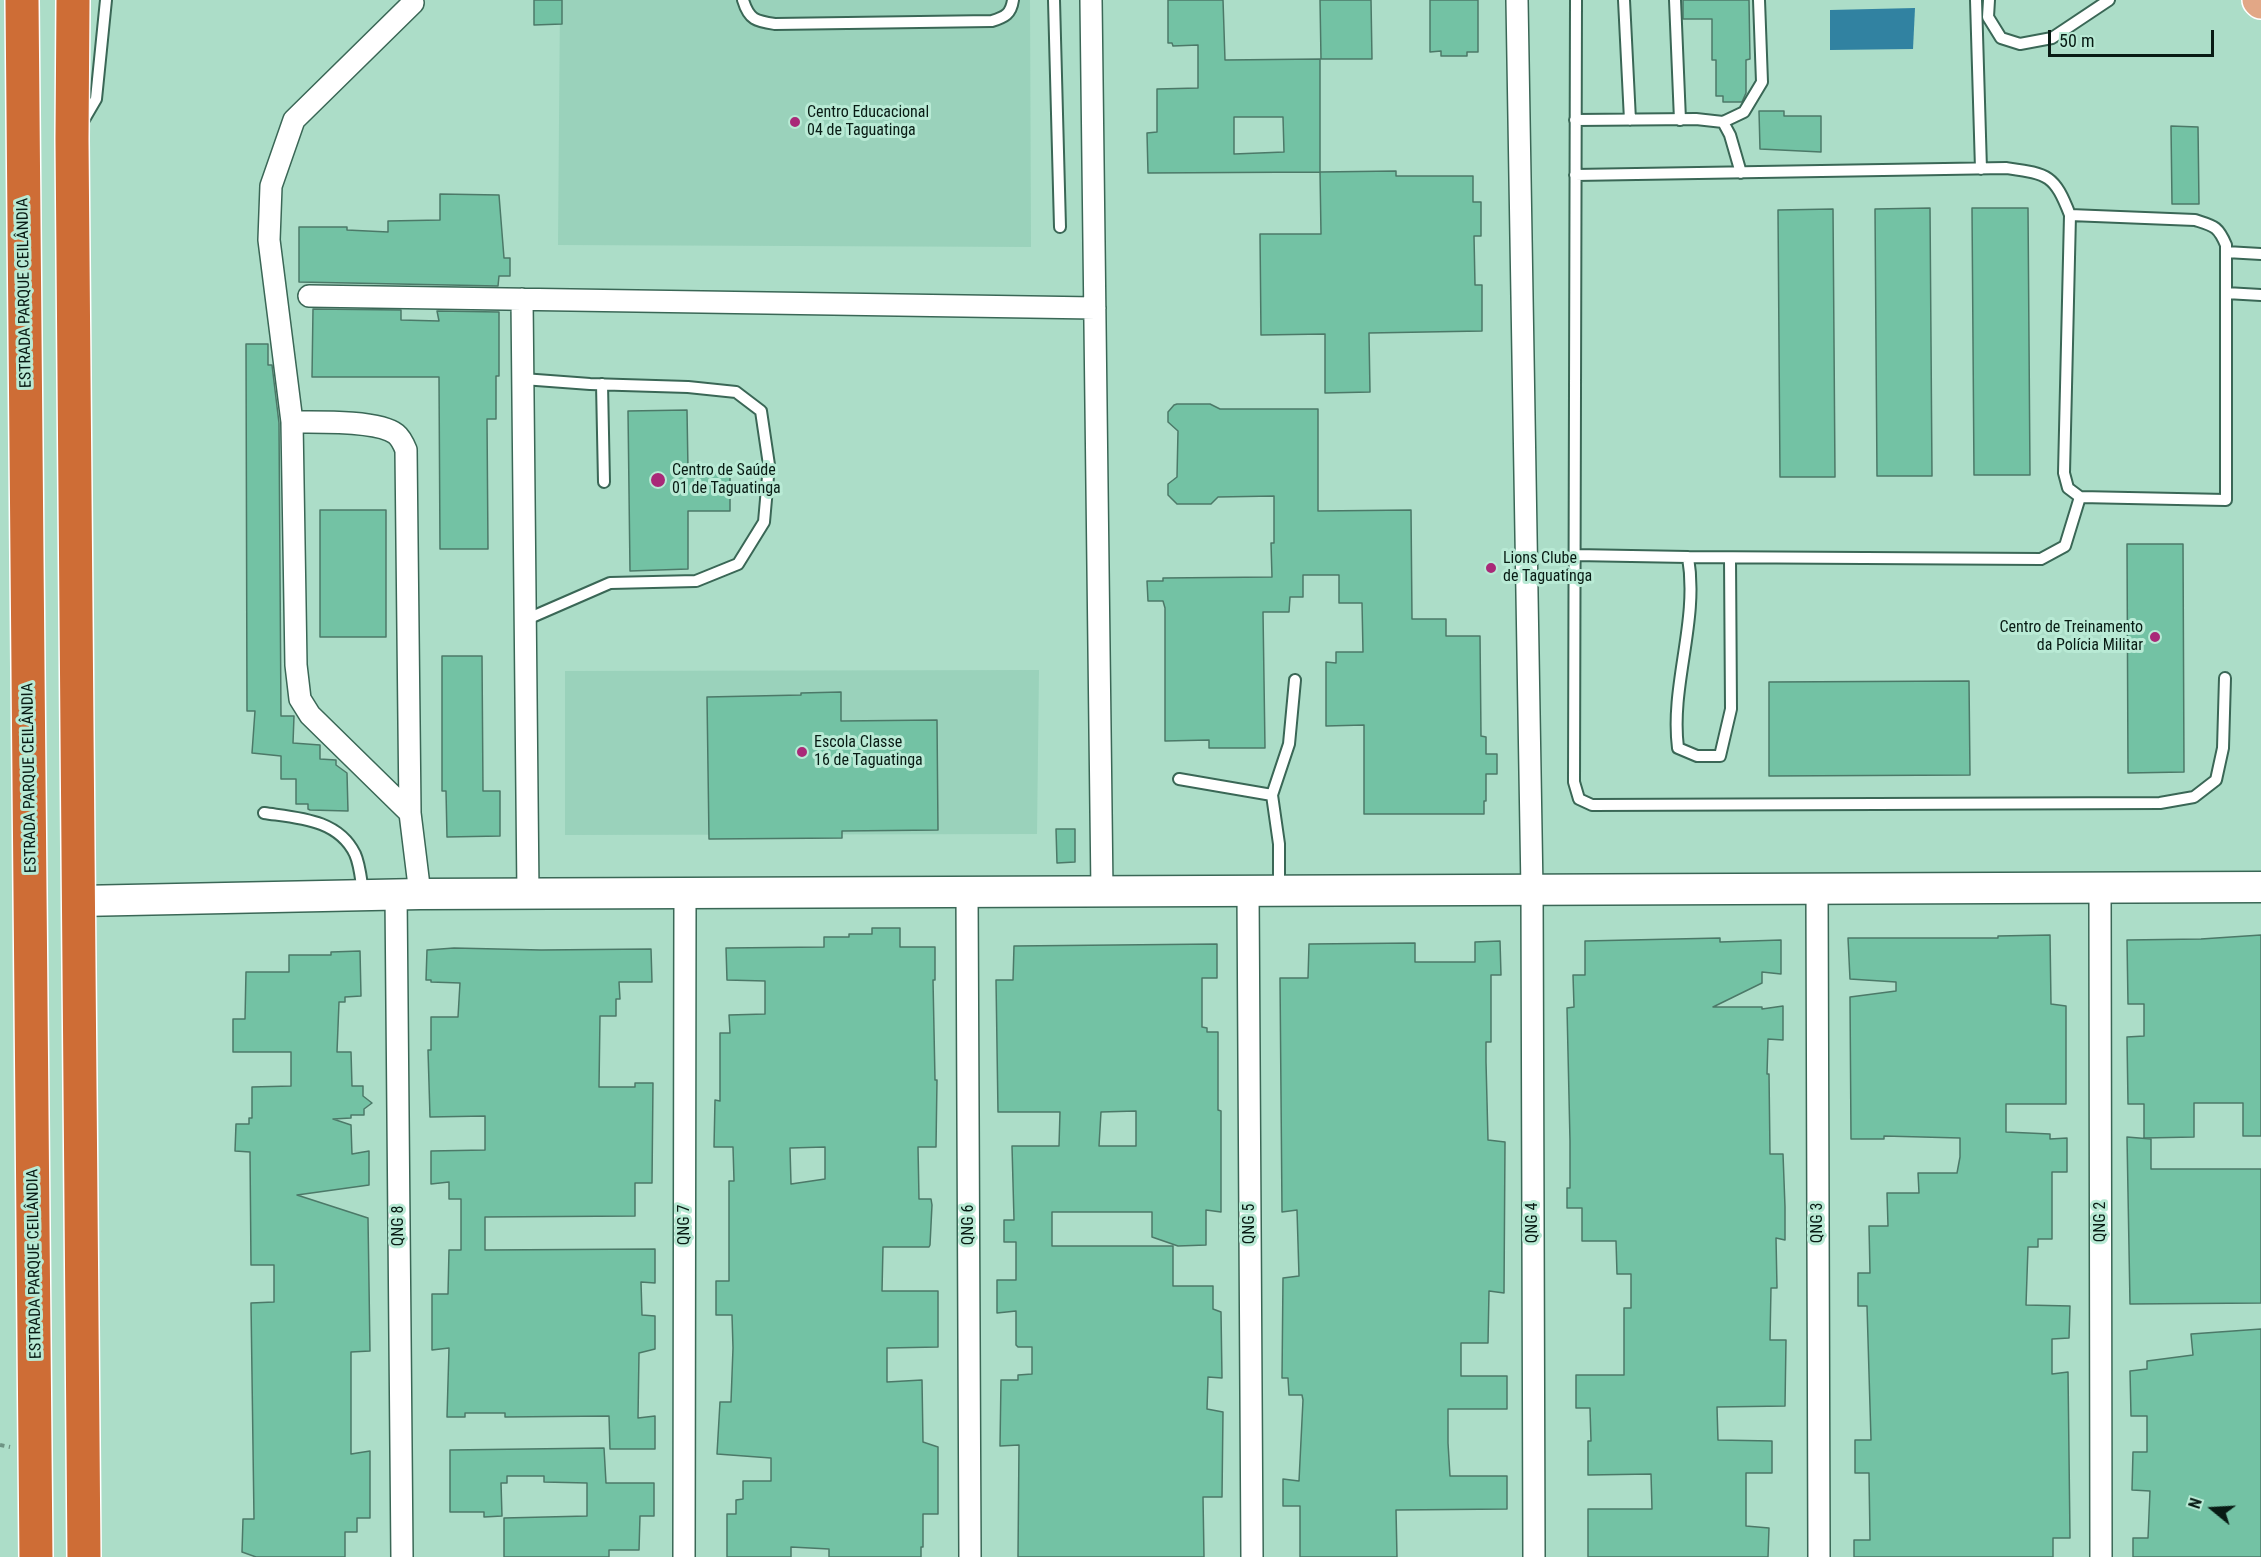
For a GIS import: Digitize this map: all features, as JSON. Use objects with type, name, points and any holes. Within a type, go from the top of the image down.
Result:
[{"type":"highway","name":"ESTRADA PARQUE CEILÂNDIA","points":[[22,0],[36,1557]]},
{"type":"highway","points":[[73,0],[72,139],[84,1557]]},
{"type":"street","points":[[1091,0],[1102,891]]},
{"type":"street","name":"QNG 4","points":[[1517,0],[1532,890],[1534,1557]]},
{"type":"street","points":[[410,813],[310,715],[300,699],[296,665],[292,423],[269,240],[271,186],[294,120],[413,3]]},
{"type":"street","points":[[309,296],[1095,308]]},
{"type":"street","points":[[522,299],[528,894]]},
{"type":"street","name":"QNG 8","points":[[292,423],[324,422],[384,427],[398,435],[406,450],[410,813],[402,1557]]},
{"type":"street","points":[[79,901],[408,894],[2261,887]]},
{"type":"street","name":"QNG 2","points":[[2100,888],[2101,1557]]},
{"type":"street","name":"QNG 3","points":[[1817,889],[1819,1557]]},
{"type":"street","name":"QNG 5","points":[[1248,891],[1252,1557]]},
{"type":"street","name":"QNG 6","points":[[967,892],[970,1557]]},
{"type":"street","name":"QNG 7","points":[[684,1557],[685,893]]},
{"type":"lane","points":[[72,139],[96,99],[106,0]]},
{"type":"lane","points":[[742,0],[746,13],[757,21],[775,24],[992,21],[1005,17],[1012,9],[1013,0]]},
{"type":"lane","points":[[1054,0],[1060,227]]},
{"type":"lane","points":[[1576,0],[1574,782],[1579,799],[1592,805],[2160,803],[2194,797],[2216,780],[2223,748],[2225,678]]},
{"type":"lane","points":[[1624,0],[1630,120]]},
{"type":"lane","points":[[1675,0],[1680,120]]},
{"type":"lane","points":[[1575,120],[1723,122],[1744,112],[1762,82],[1759,0]]},
{"type":"lane","points":[[1976,0],[1981,169]]},
{"type":"lane","points":[[1989,0],[1988,18],[2001,38],[2020,44],[2052,38],[2109,0]]},
{"type":"lane","points":[[1723,122],[1730,135],[1741,173]]},
{"type":"lane","points":[[1575,175],[2006,168],[2041,173],[2060,189],[2070,215],[2064,473],[2068,488],[2080,497],[2226,500],[2226,245],[2221,233],[2214,226],[2194,220],[2070,215]]},
{"type":"lane","points":[[2226,252],[2261,254]]},
{"type":"lane","points":[[2226,293],[2261,295]]},
{"type":"lane","points":[[523,379],[688,387],[736,392],[761,411],[768,465],[764,522],[738,564],[696,581],[610,582],[525,620]]},
{"type":"lane","points":[[602,384],[604,482]]},
{"type":"lane","points":[[1575,555],[2042,559],[2065,546],[2080,497]]},
{"type":"lane","points":[[1688,557],[1691,586],[1690,622],[1675,723],[1678,748],[1697,756],[1720,756],[1731,709],[1730,558]]},
{"type":"lane","points":[[1279,891],[1279,844],[1272,795],[1288,744],[1295,680]]},
{"type":"lane","points":[[1179,779],[1272,795]]},
{"type":"lane","points":[[264,813],[316,821],[345,839],[356,855],[364,895]]},
{"type":"shaded area","name":"Centro Educacional 04 de Taguatinga","points":[[560,0],[1030,0],[1031,247],[558,245]]},
{"type":"shaded area","name":"Escola Classe 16 de Taguatinga","points":[[1039,670],[1037,834],[565,835],[565,671]]},
{"type":"water","points":[[1915,8],[1913,49],[1830,50],[1830,10]]},
{"type":"building","points":[[534,0],[562,0],[562,24],[534,25]]},
{"type":"building","points":[[1168,0],[1223,0],[1225,60],[1320,59],[1320,172],[1148,173],[1147,133],[1157,132],[1157,89],[1198,88],[1198,45],[1173,46],[1172,43],[1168,43]],"holes":[[[1234,117],[1283,117],[1284,152],[1234,154]]]},
{"type":"building","points":[[1320,0],[1371,0],[1372,59],[1321,59]]},
{"type":"building","points":[[1430,0],[1478,0],[1478,52],[1467,52],[1467,56],[1441,56],[1441,51],[1430,52]]},
{"type":"building","points":[[1683,0],[1749,0],[1750,59],[1746,60],[1746,93],[1742,102],[1723,102],[1723,96],[1716,96],[1716,60],[1712,60],[1712,19],[1683,19]]},
{"type":"building","points":[[1759,111],[1784,111],[1784,116],[1821,116],[1821,152],[1760,149]]},
{"type":"building","points":[[2171,126],[2198,127],[2199,204],[2172,204]]},
{"type":"building","points":[[1396,171],[1396,176],[1473,176],[1473,202],[1481,202],[1481,236],[1474,236],[1475,285],[1482,285],[1482,331],[1369,333],[1370,392],[1325,393],[1325,334],[1261,335],[1260,234],[1321,234],[1320,172]]},
{"type":"building","points":[[440,194],[499,195],[504,258],[510,258],[510,276],[499,276],[498,286],[299,282],[299,227],[347,227],[347,230],[388,232],[388,221],[440,220]]},
{"type":"building","points":[[1930,208],[1932,476],[1877,476],[1875,209]]},
{"type":"building","points":[[1972,208],[2028,208],[2030,475],[1974,475]]},
{"type":"building","points":[[1833,209],[1835,477],[1780,477],[1778,210]]},
{"type":"building","points":[[313,309],[401,310],[401,320],[439,321],[437,311],[499,312],[496,419],[487,419],[488,549],[440,549],[439,377],[312,377]]},
{"type":"building","points":[[246,344],[268,344],[268,365],[272,365],[279,423],[281,716],[294,716],[293,743],[320,745],[320,759],[336,760],[336,765],[347,773],[348,811],[310,810],[308,804],[296,804],[296,779],[281,779],[281,756],[252,753],[255,711],[247,711]]},
{"type":"building","points":[[1177,404],[1210,404],[1220,409],[1318,409],[1318,511],[1411,510],[1412,619],[1446,619],[1446,636],[1480,636],[1481,736],[1486,737],[1486,754],[1497,754],[1497,774],[1486,774],[1484,814],[1364,814],[1364,725],[1326,726],[1326,662],[1336,663],[1336,652],[1363,652],[1362,603],[1339,603],[1339,575],[1303,575],[1303,597],[1290,597],[1289,612],[1263,612],[1265,748],[1209,748],[1209,740],[1165,741],[1165,608],[1163,601],[1148,601],[1147,581],[1163,581],[1163,578],[1272,577],[1271,543],[1274,543],[1274,496],[1218,497],[1211,504],[1177,504],[1168,495],[1168,484],[1177,477],[1178,431],[1168,422],[1168,412]]},
{"type":"building","points":[[687,410],[688,470],[730,470],[730,511],[688,511],[688,569],[630,571],[628,411]]},
{"type":"building","points":[[320,510],[386,510],[386,637],[320,637]]},
{"type":"building","name":"Centro de Treinamento da Polícia Militar","points":[[2127,544],[2183,544],[2184,772],[2128,773]]},
{"type":"building","points":[[442,656],[482,656],[483,791],[500,791],[500,836],[447,837],[446,791],[442,791]]},
{"type":"building","points":[[1969,681],[1970,775],[1769,776],[1769,682]]},
{"type":"building","points":[[841,692],[841,721],[937,720],[938,830],[842,831],[842,838],[709,839],[707,697]]},
{"type":"building","points":[[1056,829],[1075,829],[1075,862],[1057,863]]},
{"type":"building","points":[[872,928],[900,928],[900,947],[935,947],[935,980],[933,980],[935,1080],[937,1080],[936,1147],[918,1147],[919,1199],[931,1199],[932,1205],[930,1245],[929,1247],[883,1247],[882,1291],[938,1291],[938,1347],[887,1348],[887,1382],[922,1380],[923,1442],[938,1447],[938,1514],[923,1514],[921,1557],[829,1557],[829,1549],[791,1547],[791,1557],[727,1557],[727,1514],[736,1514],[736,1500],[743,1499],[743,1481],[771,1481],[771,1458],[717,1454],[720,1402],[731,1402],[733,1348],[732,1315],[716,1315],[716,1281],[729,1281],[729,1181],[734,1181],[733,1147],[714,1147],[715,1100],[720,1101],[720,1033],[730,1033],[729,1015],[765,1014],[765,981],[727,980],[726,948],[824,947],[824,937],[872,934]],"holes":[[[825,1147],[825,1179],[791,1184],[790,1148]]]},
{"type":"building","points":[[2050,935],[2051,1004],[2066,1006],[2066,1104],[2006,1104],[2006,1132],[2050,1134],[2050,1139],[2067,1138],[2067,1172],[2052,1172],[2052,1239],[2038,1239],[2038,1247],[2028,1247],[2026,1305],[2070,1306],[2069,1338],[2052,1339],[2052,1374],[2068,1372],[2070,1538],[2053,1538],[2053,1557],[1854,1557],[1854,1540],[1870,1540],[1869,1473],[1855,1473],[1855,1440],[1871,1440],[1867,1306],[1858,1306],[1858,1273],[1870,1273],[1869,1226],[1888,1226],[1887,1193],[1919,1193],[1918,1173],[1957,1173],[1960,1138],[1884,1136],[1884,1139],[1851,1139],[1850,997],[1896,991],[1896,982],[1850,979],[1848,938],[1998,938],[1998,936]]},
{"type":"building","points":[[2261,935],[2261,1136],[2243,1136],[2243,1103],[2194,1103],[2194,1137],[2144,1138],[2144,1104],[2128,1104],[2127,1037],[2144,1036],[2144,1004],[2128,1004],[2127,940]]},
{"type":"building","points":[[1720,938],[1720,942],[1781,940],[1781,974],[1762,972],[1762,983],[1713,1007],[1762,1007],[1762,1009],[1783,1006],[1783,1040],[1768,1039],[1767,1074],[1769,1074],[1770,1154],[1783,1154],[1785,1240],[1776,1238],[1777,1288],[1771,1288],[1770,1340],[1786,1340],[1785,1406],[1717,1407],[1718,1440],[1772,1441],[1772,1473],[1746,1473],[1746,1526],[1769,1528],[1768,1557],[1588,1557],[1588,1509],[1652,1509],[1651,1474],[1588,1475],[1588,1441],[1591,1441],[1590,1408],[1576,1408],[1576,1375],[1624,1375],[1624,1308],[1631,1308],[1631,1274],[1617,1274],[1616,1241],[1582,1241],[1582,1208],[1567,1208],[1567,1188],[1570,1188],[1570,1141],[1567,1008],[1574,1007],[1573,975],[1585,975],[1585,941]]},
{"type":"building","points":[[1500,941],[1501,975],[1491,975],[1491,1042],[1486,1042],[1486,1062],[1488,1140],[1505,1142],[1504,1293],[1489,1291],[1488,1343],[1461,1343],[1461,1376],[1507,1376],[1507,1409],[1448,1409],[1448,1443],[1450,1476],[1507,1476],[1507,1509],[1396,1510],[1397,1557],[1300,1557],[1300,1506],[1283,1506],[1283,1479],[1299,1481],[1303,1400],[1302,1395],[1289,1395],[1288,1378],[1282,1378],[1283,1278],[1299,1276],[1297,1210],[1282,1212],[1280,978],[1308,978],[1309,944],[1415,943],[1415,962],[1475,962],[1475,942]]},
{"type":"building","points":[[1217,944],[1217,978],[1202,978],[1202,1027],[1207,1028],[1207,1032],[1218,1032],[1221,1212],[1206,1210],[1206,1245],[1178,1246],[1152,1237],[1152,1212],[1052,1212],[1052,1246],[1173,1246],[1173,1286],[1213,1286],[1213,1309],[1221,1312],[1222,1378],[1208,1377],[1207,1409],[1223,1412],[1222,1497],[1203,1497],[1204,1557],[1018,1557],[1019,1445],[1000,1446],[1001,1380],[1018,1380],[1018,1375],[1032,1374],[1032,1347],[1016,1345],[1016,1311],[997,1313],[997,1280],[1016,1280],[1016,1242],[1004,1242],[1004,1220],[1014,1220],[1012,1146],[1059,1146],[1060,1112],[998,1112],[996,980],[1013,980],[1014,946]],"holes":[[[1136,1111],[1136,1146],[1099,1146],[1101,1112]]]},
{"type":"building","points":[[454,948],[651,949],[652,982],[619,982],[620,999],[616,999],[616,1016],[600,1016],[599,1087],[635,1087],[635,1083],[653,1083],[652,1183],[635,1183],[635,1216],[485,1217],[485,1250],[655,1249],[655,1283],[641,1282],[642,1315],[655,1316],[655,1349],[639,1353],[638,1418],[655,1416],[655,1449],[610,1449],[609,1416],[505,1417],[505,1413],[465,1413],[465,1417],[447,1417],[449,1348],[432,1350],[432,1294],[448,1294],[449,1250],[461,1250],[461,1199],[449,1199],[449,1182],[431,1184],[431,1151],[485,1150],[485,1116],[430,1117],[428,1050],[431,1050],[431,1017],[458,1017],[460,983],[426,980],[427,950]]},
{"type":"building","points":[[360,951],[361,996],[345,997],[345,1002],[339,1002],[337,1052],[351,1052],[352,1086],[363,1086],[363,1096],[372,1103],[364,1109],[364,1115],[333,1119],[351,1125],[352,1154],[369,1151],[369,1185],[297,1195],[368,1218],[370,1351],[351,1352],[351,1454],[370,1451],[370,1518],[357,1518],[357,1532],[345,1532],[345,1557],[256,1557],[242,1552],[243,1519],[254,1519],[251,1303],[274,1302],[274,1265],[251,1265],[250,1152],[235,1151],[236,1124],[249,1124],[249,1118],[252,1118],[252,1087],[291,1086],[291,1052],[233,1052],[233,1019],[245,1019],[246,972],[289,972],[289,955],[331,955],[331,952]]},
{"type":"building","points":[[2127,1137],[2151,1139],[2151,1169],[2261,1169],[2261,1303],[2130,1304]]},
{"type":"building","points":[[2261,1329],[2261,1557],[2133,1557],[2133,1538],[2148,1538],[2150,1491],[2132,1490],[2133,1452],[2147,1452],[2147,1416],[2131,1416],[2130,1371],[2147,1369],[2147,1361],[2193,1355],[2191,1334]]},
{"type":"building","points":[[604,1448],[606,1483],[654,1483],[654,1516],[640,1516],[639,1550],[609,1550],[609,1557],[504,1557],[504,1518],[587,1516],[587,1483],[544,1482],[544,1476],[507,1476],[507,1483],[501,1483],[502,1516],[484,1517],[484,1512],[450,1512],[450,1450]]},
{"type":"place","name":"Centro Educacional 04 de Taguatinga","points":[[795,122]]},
{"type":"place","name":"Centro de Saúde 01 de Taguatinga","points":[[658,480]]},
{"type":"place","name":"Lions Clube de Taguatinga","points":[[1491,568]]},
{"type":"place","name":"Centro de Treinamento da Polícia Militar","points":[[2155,637]]},
{"type":"place","name":"Escola Classe 16 de Taguatinga","points":[[802,752]]}]
